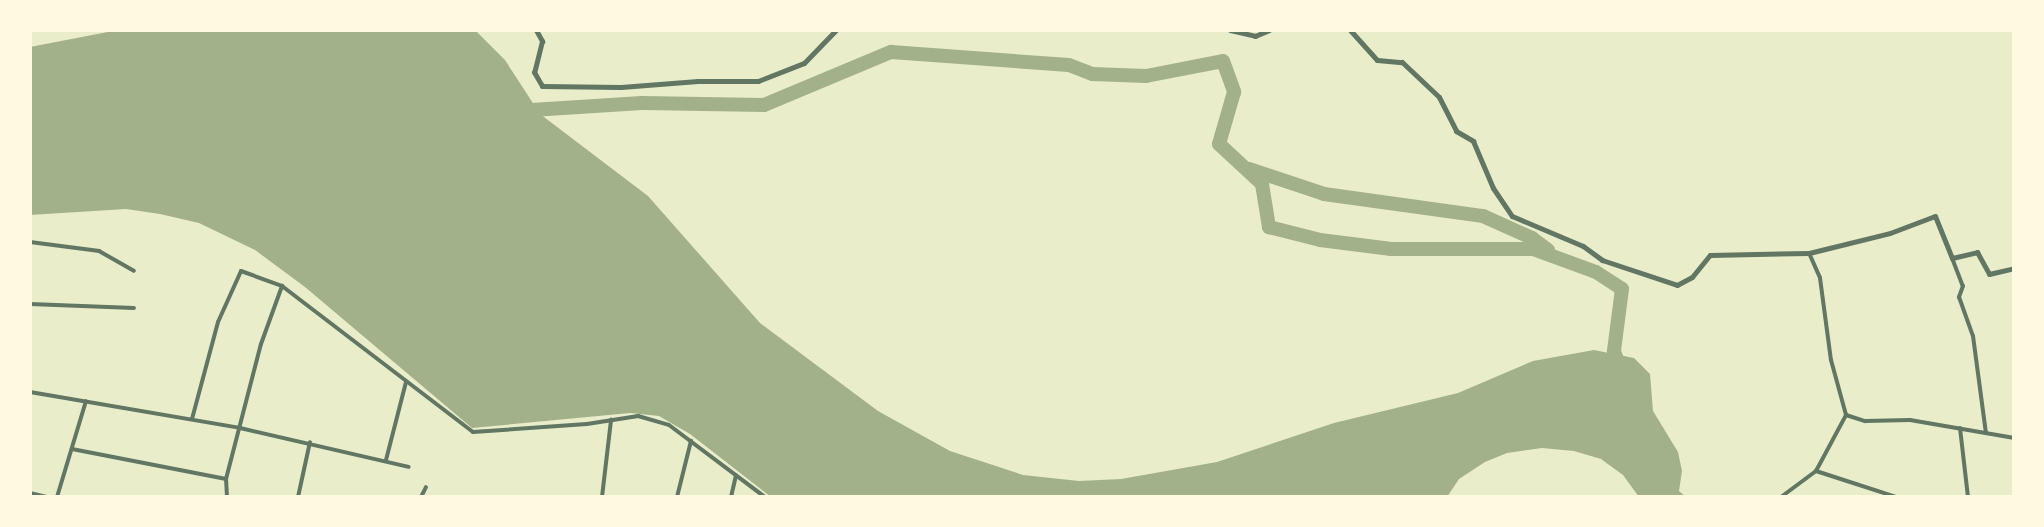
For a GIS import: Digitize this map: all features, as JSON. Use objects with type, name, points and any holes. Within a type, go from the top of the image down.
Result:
[{"type":"street","points":[[536,30],[542,41],[534,72],[542,86],[621,87],[698,81],[758,81],[804,63],[836,30]]},
{"type":"street","points":[[1230,30],[1255,36],[1269,30]]},
{"type":"street","points":[[1350,30],[1377,60],[1402,62],[1439,97],[1456,131],[1473,141],[1493,188],[1512,216],[1583,246],[1602,260],[1677,285],[1692,276],[1710,255],[1809,253],[1890,233],[1935,216],[1963,286],[1959,297],[1973,336],[1986,433]]},
{"type":"street","points":[[30,242],[99,251],[134,271]]},
{"type":"street","points":[[1952,258],[1977,252],[1989,274],[2014,268]]},
{"type":"street","points":[[1781,497],[1816,471],[1846,415],[1831,360],[1820,278],[1809,253]]},
{"type":"street","points":[[192,419],[218,322],[241,271],[282,286],[472,432],[638,416],[669,425],[765,497]]},
{"type":"street","points":[[227,497],[226,479],[261,344],[282,286]]},
{"type":"street","points":[[30,304],[134,308]]},
{"type":"street","points":[[386,460],[406,382]]},
{"type":"street","points":[[30,392],[240,428],[310,442],[409,467]]},
{"type":"street","points":[[57,497],[86,401]]},
{"type":"street","points":[[1846,415],[1865,421],[1910,420],[2014,438]]},
{"type":"street","points":[[602,497],[611,420]]},
{"type":"street","points":[[1960,428],[1968,497]]},
{"type":"street","points":[[676,497],[692,441]]},
{"type":"street","points":[[298,497],[310,442]]},
{"type":"street","points":[[72,449],[226,479]]},
{"type":"street","points":[[1816,471],[1896,497]]},
{"type":"street","points":[[731,497],[736,476]]},
{"type":"street","points":[[421,497],[426,487]]},
{"type":"street","points":[[30,493],[47,497]]},
{"type":"shaded area","points":[[118,30],[477,32],[505,60],[540,114],[648,196],[760,323],[878,411],[950,451],[1023,475],[1079,481],[1121,479],[1217,462],[1334,423],[1458,393],[1533,361],[1594,350],[1634,358],[1650,374],[1653,411],[1678,452],[1682,471],[1679,491],[1686,497],[1639,497],[1623,475],[1601,459],[1574,451],[1542,448],[1507,453],[1485,462],[1459,479],[1447,497],[771,497],[690,434],[659,416],[630,413],[472,428],[305,287],[255,250],[199,223],[126,209],[30,215],[30,47]]},
{"type":"waterway","points":[[516,111],[642,103],[764,105],[891,52],[1069,65],[1092,74],[1146,76],[1223,61],[1234,92],[1219,144],[1262,184],[1269,227],[1320,240],[1391,249],[1533,249],[1596,272],[1622,289],[1614,351],[1620,368]]},
{"type":"waterway","points":[[1249,169],[1324,194],[1483,216],[1532,238],[1548,250]]}]
